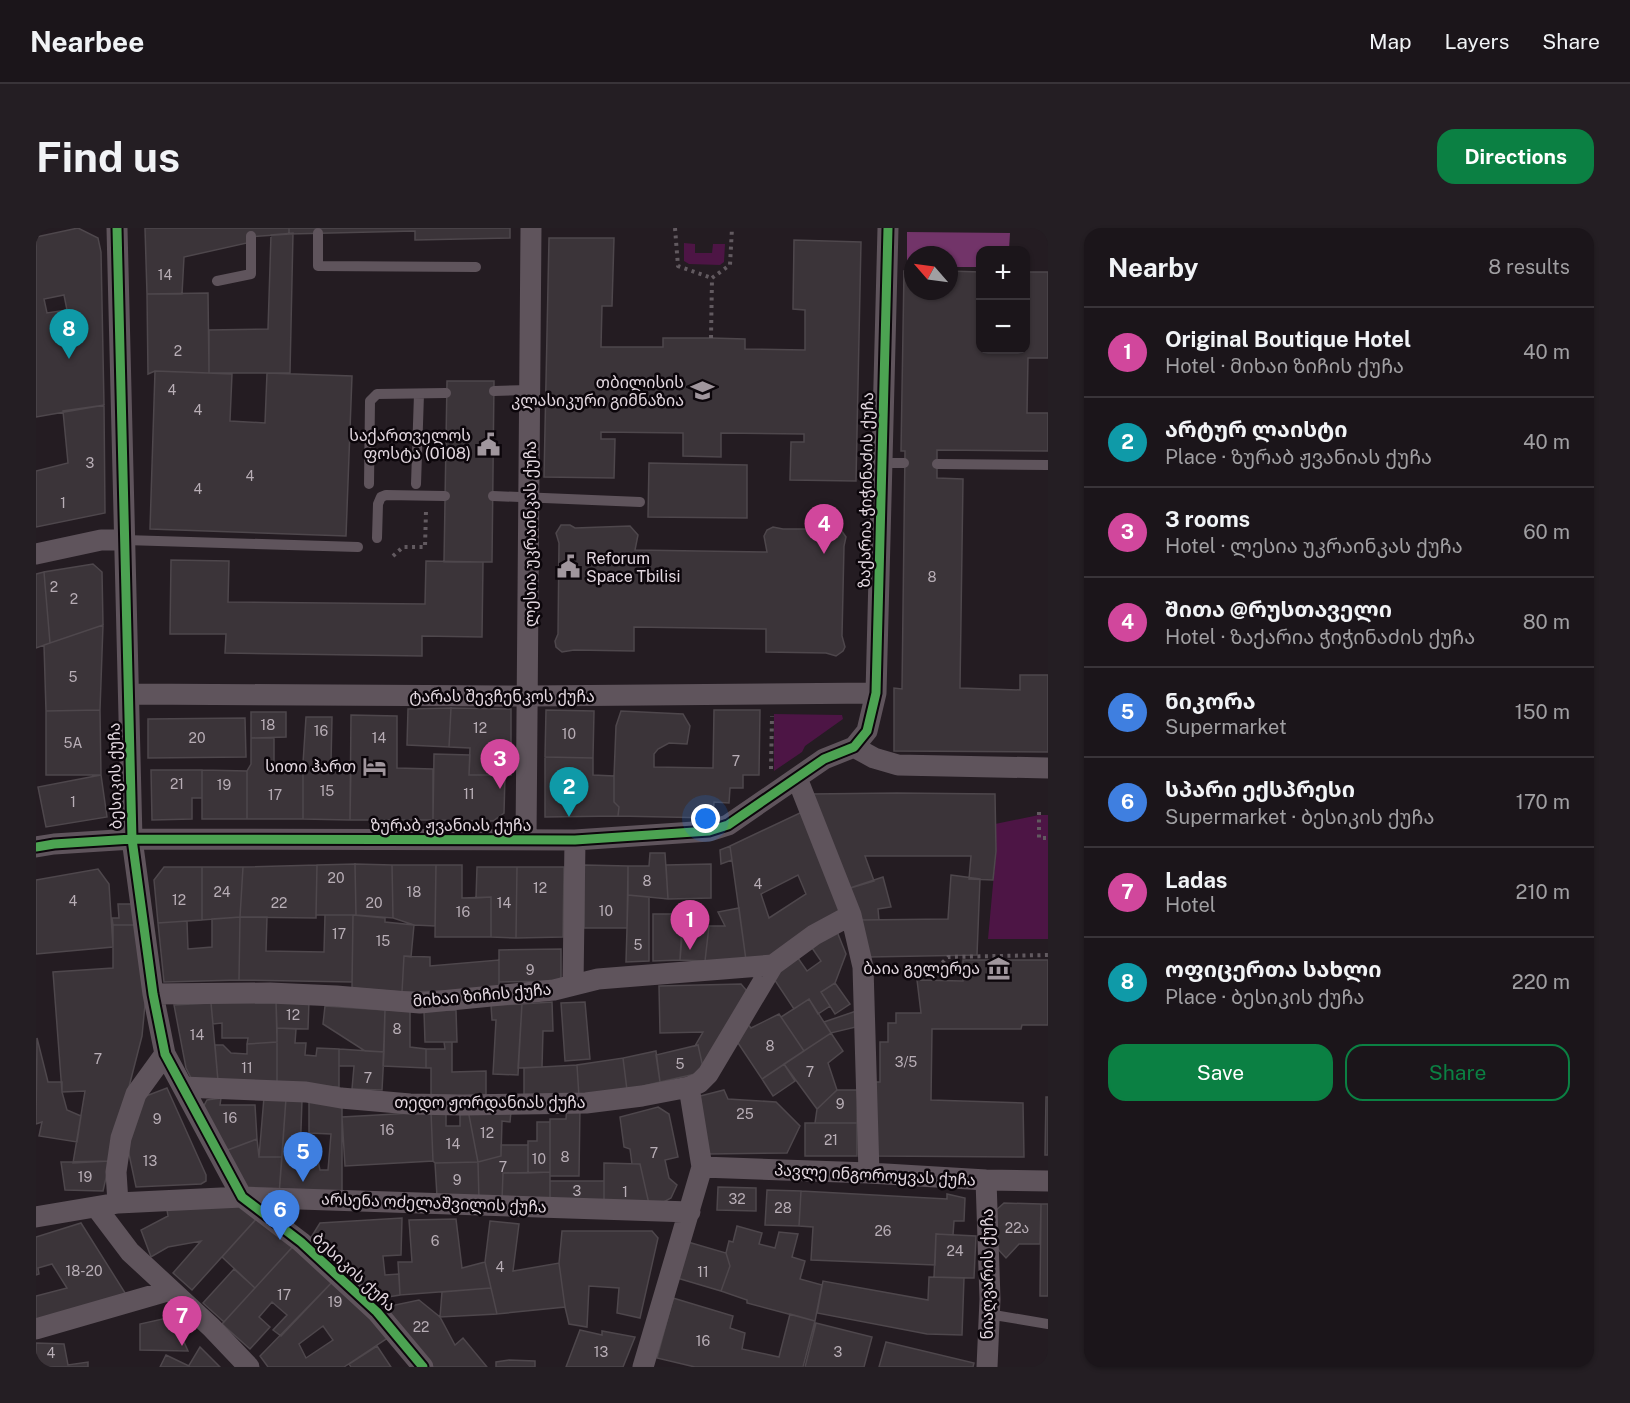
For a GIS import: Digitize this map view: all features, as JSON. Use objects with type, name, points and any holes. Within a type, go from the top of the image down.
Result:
[{"type":"street","name":"ბესიკის ქუჩა","points":[[117,228],[132,839],[153,994],[165,1054],[242,1197],[301,1242],[377,1312],[423,1367]]},
{"type":"street","name":"ლესია უკრაინკას ქუჩა","points":[[526,840],[529,696],[531,228]]},
{"type":"street","name":"ზაქარია ჭიჭინაძის ქუჩა","points":[[854,747],[867,731],[876,693],[888,228]]},
{"type":"street","points":[[36,554],[101,540],[125,540]]},
{"type":"street","name":"ტარას შევჩენკოს ქუჩა","points":[[129,694],[529,696],[876,693]]},
{"type":"street","points":[[854,747],[874,758],[898,765],[1048,768]]},
{"type":"street","name":"ზურაბ ჟვანიას ქუჩა","points":[[36,847],[132,839],[575,840],[709,831],[728,825],[824,759],[854,747]]},
{"type":"street","points":[[797,778],[851,915],[863,967],[869,1173]]},
{"type":"street","points":[[573,985],[575,840]]},
{"type":"street","points":[[647,1366],[664,1294],[702,1167],[689,1087],[699,1083],[708,1074],[773,966],[814,935],[851,915]]},
{"type":"street","name":"მიხაი ზიჩის ქუჩა","points":[[153,994],[270,993],[420,1003],[554,990],[598,979],[773,966]]},
{"type":"street","points":[[118,1203],[116,1172],[121,1138],[136,1095],[165,1054]]},
{"type":"street","name":"თედო ჟორდანიას ქუჩა","points":[[183,1087],[306,1092],[341,1098],[462,1106],[586,1103],[689,1087]]},
{"type":"street","name":"პავლე ინგოროყვას ქუჩა","points":[[702,1167],[1048,1181]]},
{"type":"street","name":"ნიაღვარის ქუჩა","points":[[986,1180],[990,1299],[987,1367]]},
{"type":"street","name":"არსენა ოძელაშვილის ქუჩა","points":[[36,1217],[118,1203],[242,1197],[690,1212]]},
{"type":"street","points":[[96,1207],[130,1252],[211,1327],[249,1367]]},
{"type":"street","points":[[36,1329],[171,1290]]},
{"type":"lane","points":[[318,233],[318,266],[477,267]]},
{"type":"lane","points":[[217,281],[251,274],[251,236]]},
{"type":"lane","points":[[495,392],[530,390]]},
{"type":"lane","points":[[369,484],[370,401],[377,394],[446,393]]},
{"type":"lane","points":[[416,484],[419,394]]},
{"type":"lane","points":[[882,463],[904,463]]},
{"type":"lane","points":[[937,464],[1048,465]]},
{"type":"lane","points":[[377,538],[378,504],[381,497],[386,495],[445,496]]},
{"type":"lane","points":[[493,496],[640,502]]},
{"type":"lane","points":[[125,540],[358,547]]},
{"type":"lane","points":[[988,1314],[1048,1324]]},
{"type":"path","points":[[675,228],[678,266],[712,278]]},
{"type":"path","points":[[712,278],[729,265],[732,228]]},
{"type":"path","points":[[711,338],[712,278]]},
{"type":"path","points":[[393,556],[403,548],[424,547],[426,495]]},
{"type":"path","points":[[771,765],[772,719]]},
{"type":"path","points":[[1039,812],[1039,838],[1048,838]]},
{"type":"path","points":[[937,968],[948,957],[1048,955]]},
{"type":"shaded area","points":[[907,232],[1010,233],[1009,246],[976,246],[976,267],[958,267],[958,246],[907,246]]},
{"type":"shaded area","points":[[684,243],[695,244],[695,253],[712,253],[713,244],[725,244],[724,262],[720,265],[689,264],[684,261]]},
{"type":"shaded area","points":[[774,714],[842,715],[843,719],[774,771]]},
{"type":"shaded area","points":[[1048,815],[1048,939],[988,939],[996,851],[995,824]]},
{"type":"building","points":[[78,228],[98,238],[101,252],[104,405],[36,417],[36,237]],"holes":[[[64,295],[67,310],[47,313],[44,299]]]},
{"type":"building","points":[[145,228],[289,228],[289,234],[247,237],[247,243],[184,257],[182,294],[147,294]]},
{"type":"building","points":[[289,228],[510,228],[510,238],[415,240],[415,231],[289,234]]},
{"type":"building","points":[[293,233],[290,373],[209,373],[209,330],[268,329],[271,235]]},
{"type":"building","name":"თბილისის კლასიკური გიმნაზია","points":[[549,238],[614,238],[612,306],[602,306],[601,347],[663,347],[663,338],[711,338],[745,339],[745,349],[805,350],[805,310],[793,309],[794,240],[861,242],[856,481],[790,480],[791,442],[804,442],[804,434],[721,433],[721,457],[683,456],[683,433],[601,432],[601,439],[615,439],[614,478],[544,477]]},
{"type":"building","points":[[904,271],[904,300],[958,300],[958,271],[976,272],[976,354],[1030,354],[1030,272],[1048,272],[1048,358],[1028,358],[1027,413],[1048,413],[1048,451],[937,450],[937,478],[963,479],[960,688],[1020,690],[1020,675],[1048,675],[1048,752],[894,751],[894,688],[902,689],[905,451],[901,451]]},
{"type":"building","points":[[208,293],[209,373],[155,371],[148,374],[147,294]]},
{"type":"building","points":[[155,371],[232,374],[230,421],[265,423],[267,373],[352,376],[346,536],[150,529]]},
{"type":"building","points":[[447,381],[494,381],[492,562],[444,562]]},
{"type":"building","points":[[104,405],[105,513],[36,527],[36,471],[68,463],[63,411]]},
{"type":"building","points":[[649,463],[747,465],[747,518],[648,517]]},
{"type":"building","points":[[561,525],[570,525],[575,528],[630,526],[638,535],[635,550],[767,552],[764,536],[767,530],[773,527],[828,529],[839,527],[846,537],[842,636],[845,647],[836,656],[826,653],[766,652],[766,629],[634,627],[634,651],[574,650],[562,652],[556,647],[555,641],[558,634],[559,543],[556,533]]},
{"type":"building","points":[[171,560],[229,561],[228,602],[425,604],[426,561],[483,562],[482,637],[422,636],[422,656],[225,653],[226,634],[170,634]]},
{"type":"building","points":[[93,564],[102,572],[103,625],[50,643],[44,572]]},
{"type":"building","points":[[44,572],[50,643],[36,648],[36,574]]},
{"type":"building","points":[[103,625],[100,710],[46,711],[44,645]]},
{"type":"building","points":[[451,708],[511,709],[511,775],[469,775],[470,748],[449,747]]},
{"type":"building","points":[[451,708],[449,747],[407,745],[408,709]]},
{"type":"building","points":[[100,710],[101,775],[46,775],[46,711]]},
{"type":"building","points":[[546,710],[594,711],[593,758],[545,757]]},
{"type":"building","points":[[714,710],[760,710],[759,775],[743,775],[743,788],[730,788],[729,803],[714,802],[713,818],[618,816],[619,807],[614,802],[614,776],[616,726],[621,711],[683,714],[690,726],[687,744],[669,743],[658,749],[654,754],[654,767],[713,768]]},
{"type":"building","points":[[251,712],[286,712],[286,737],[251,738]]},
{"type":"building","name":"სითი ჰართ","points":[[351,715],[397,716],[397,768],[433,769],[433,820],[350,820]]},
{"type":"building","points":[[306,717],[332,717],[331,763],[351,763],[350,820],[303,819]]},
{"type":"building","points":[[245,718],[246,757],[148,758],[148,719]]},
{"type":"building","points":[[251,738],[274,738],[274,763],[303,763],[303,819],[247,819],[247,771],[251,764]]},
{"type":"building","points":[[434,754],[470,755],[469,775],[505,775],[504,813],[493,821],[433,820]]},
{"type":"building","points":[[545,757],[593,758],[593,775],[614,776],[614,802],[619,807],[618,816],[545,817]]},
{"type":"building","points":[[151,770],[202,770],[202,798],[192,798],[192,819],[152,820]]},
{"type":"building","points":[[202,770],[247,771],[247,819],[202,819]]},
{"type":"building","points":[[101,775],[107,817],[46,827],[38,787]]},
{"type":"building","points":[[811,794],[995,794],[996,851],[993,880],[969,879],[971,856],[865,856],[874,881],[847,889]]},
{"type":"building","points":[[802,812],[843,914],[782,956],[746,960],[730,846]],"holes":[[[798,875],[806,894],[769,918],[761,894]]]},
{"type":"building","points":[[730,846],[732,860],[721,864],[720,850]]},
{"type":"building","points":[[650,853],[665,853],[668,899],[628,895],[628,866],[649,866]]},
{"type":"building","points":[[355,864],[392,865],[393,918],[356,915]]},
{"type":"building","points":[[355,864],[356,915],[316,915],[317,865]]},
{"type":"building","points":[[711,864],[711,898],[668,899],[666,865]]},
{"type":"building","points":[[317,865],[316,918],[240,917],[243,867]]},
{"type":"building","points":[[392,865],[436,865],[435,926],[414,925],[393,918]]},
{"type":"building","points":[[436,865],[462,865],[462,898],[491,897],[491,937],[435,937]]},
{"type":"building","points":[[584,865],[628,866],[627,928],[584,928]]},
{"type":"building","points":[[164,867],[202,867],[202,920],[158,923],[154,880]]},
{"type":"building","points":[[202,867],[243,867],[240,917],[202,920]]},
{"type":"building","points":[[477,867],[517,867],[516,938],[491,937],[491,897],[476,898]]},
{"type":"building","points":[[517,867],[564,867],[563,937],[516,938]]},
{"type":"building","points":[[98,869],[109,884],[113,947],[36,954],[36,880]]},
{"type":"building","points":[[951,875],[980,879],[977,955],[869,957],[860,920],[948,919]]},
{"type":"building","points":[[883,877],[891,907],[878,909],[879,920],[860,920],[847,889]]},
{"type":"building","points":[[628,895],[649,897],[649,961],[626,962]]},
{"type":"building","points":[[118,904],[134,904],[135,925],[113,925],[112,918],[119,918]]},
{"type":"building","points":[[739,908],[746,960],[705,961],[709,926],[725,926],[718,912]]},
{"type":"building","points":[[653,914],[684,914],[680,960],[653,961]]},
{"type":"building","points":[[325,915],[353,915],[352,982],[239,980],[240,917],[267,917],[266,951],[324,952]]},
{"type":"building","points":[[353,915],[385,918],[385,922],[414,925],[411,957],[404,956],[402,992],[352,988]]},
{"type":"building","points":[[240,917],[239,980],[164,982],[158,923],[187,921],[188,949],[212,947],[212,919]]},
{"type":"building","points":[[682,923],[709,926],[705,961],[680,960]]},
{"type":"building","points":[[113,925],[135,925],[146,994],[142,1036],[110,1161],[73,1163],[85,1091],[62,1092],[53,972],[113,968]]},
{"type":"building","points":[[836,929],[846,954],[835,983],[821,992],[830,1006],[818,1014],[809,999],[794,1009],[772,976],[798,958],[807,971],[821,961],[810,945]]},
{"type":"building","points":[[561,949],[561,981],[499,982],[499,950]]},
{"type":"building","points":[[404,956],[430,957],[430,966],[499,960],[499,987],[402,992]]},
{"type":"building","points":[[963,960],[1048,960],[1048,1025],[1022,1025],[1021,1029],[932,1029],[931,1100],[1023,1103],[1024,1157],[876,1156],[874,1082],[880,1082],[880,1042],[888,1042],[888,1023],[896,1023],[896,1013],[921,1013],[917,980],[963,981]]},
{"type":"building","points":[[835,983],[850,1004],[835,1014],[821,992]]},
{"type":"building","points":[[741,984],[747,991],[704,1072],[698,1045],[695,1046],[703,1032],[660,1033],[659,986]]},
{"type":"building","points":[[809,999],[831,1033],[804,1051],[781,1017]]},
{"type":"building","points":[[276,1001],[309,1001],[308,1029],[277,1028]]},
{"type":"building","points":[[276,1001],[277,1042],[247,1044],[248,1038],[222,1038],[222,1023],[213,1024],[211,1003]]},
{"type":"building","points":[[552,1002],[553,1031],[543,1031],[542,1067],[518,1068],[522,1004]]},
{"type":"building","points":[[585,1002],[590,1059],[565,1061],[561,1003]]},
{"type":"building","points":[[211,1003],[218,1081],[193,1082],[186,1068],[174,1005]]},
{"type":"building","points":[[522,1004],[518,1075],[493,1074],[496,1020],[492,1020],[491,1005]]},
{"type":"building","points":[[325,1006],[385,1010],[384,1052],[365,1051],[323,1024]]},
{"type":"building","points":[[385,1010],[410,1011],[410,1047],[426,1049],[426,1068],[383,1066]]},
{"type":"building","points":[[456,1010],[457,1042],[425,1042],[424,1011]]},
{"type":"building","points":[[859,1010],[860,1026],[831,1033],[824,1022]]},
{"type":"building","points":[[779,1014],[804,1051],[762,1079],[736,1040],[747,1023],[751,1028]]},
{"type":"building","points":[[277,1028],[296,1029],[295,1043],[306,1043],[305,1055],[316,1056],[317,1048],[339,1049],[339,1087],[277,1084]]},
{"type":"building","points":[[831,1033],[843,1051],[828,1063],[837,1090],[817,1109],[784,1064]]},
{"type":"building","points":[[37,1038],[48,1082],[62,1082],[67,1110],[81,1116],[77,1142],[39,1136],[42,1122],[36,1124]]},
{"type":"building","points":[[277,1042],[277,1084],[218,1081],[215,1045],[223,1045],[231,1053],[247,1054],[247,1044]]},
{"type":"building","points":[[444,1042],[452,1042],[452,1072],[486,1071],[486,1097],[431,1097],[431,1068],[426,1068],[426,1049],[445,1049]]},
{"type":"building","points":[[698,1045],[704,1072],[660,1082],[656,1055]]},
{"type":"building","points":[[339,1049],[384,1052],[382,1090],[352,1089],[354,1066],[339,1066]]},
{"type":"building","points":[[656,1051],[660,1082],[627,1090],[623,1058]]},
{"type":"building","points":[[623,1058],[627,1090],[579,1097],[577,1065]]},
{"type":"building","points":[[784,1064],[795,1081],[773,1096],[762,1079]]},
{"type":"building","points":[[577,1065],[579,1097],[524,1098],[524,1068]]},
{"type":"building","points":[[167,1088],[206,1175],[206,1181],[201,1184],[136,1187],[126,1140],[138,1099]]},
{"type":"building","points":[[724,1090],[728,1099],[776,1102],[800,1126],[787,1153],[708,1154],[700,1096]]},
{"type":"building","points":[[837,1090],[858,1090],[857,1123],[815,1123],[817,1109]]},
{"type":"building","points":[[264,1097],[286,1098],[282,1157],[259,1157]]},
{"type":"building","points":[[1046,1097],[1048,1097],[1048,1155],[1045,1155]]},
{"type":"building","points":[[221,1098],[220,1105],[255,1105],[257,1139],[225,1151],[201,1111],[207,1100]]},
{"type":"building","points":[[286,1098],[302,1100],[300,1159],[317,1156],[320,1170],[328,1170],[331,1134],[309,1133],[309,1099],[342,1104],[342,1196],[279,1195]]},
{"type":"building","points":[[567,1105],[580,1106],[579,1176],[550,1176],[550,1119],[566,1119]]},
{"type":"building","points":[[658,1107],[669,1114],[678,1157],[665,1160],[669,1178],[677,1185],[671,1198],[660,1204],[649,1204],[640,1164],[632,1164],[630,1149],[624,1147],[620,1117]]},
{"type":"building","points":[[446,1110],[446,1126],[460,1126],[460,1110],[468,1110],[478,1162],[435,1163],[433,1161],[431,1112]]},
{"type":"building","points":[[468,1110],[511,1111],[510,1122],[502,1121],[501,1156],[478,1162]]},
{"type":"building","points":[[431,1112],[433,1161],[345,1166],[342,1117]]},
{"type":"building","points":[[537,1122],[550,1122],[550,1172],[528,1173],[528,1141],[537,1141]]},
{"type":"building","points":[[805,1123],[857,1123],[857,1156],[805,1156]]},
{"type":"building","points":[[257,1139],[259,1157],[282,1157],[279,1195],[244,1193],[225,1151]]},
{"type":"building","points":[[501,1145],[528,1145],[528,1173],[503,1173],[502,1200],[479,1200],[478,1162],[501,1156]]},
{"type":"building","points":[[110,1161],[103,1191],[65,1190],[61,1162]]},
{"type":"building","points":[[478,1162],[479,1200],[437,1196],[435,1163]]},
{"type":"building","points":[[604,1163],[640,1164],[649,1204],[604,1203]]},
{"type":"building","points":[[550,1172],[550,1202],[502,1200],[503,1173]]},
{"type":"building","points":[[550,1181],[604,1181],[604,1203],[550,1202]]},
{"type":"building","points":[[718,1187],[756,1188],[756,1211],[717,1210]]},
{"type":"building","points":[[767,1190],[801,1191],[799,1226],[765,1225]]},
{"type":"building","points":[[801,1191],[947,1199],[947,1194],[965,1198],[964,1221],[954,1221],[953,1235],[936,1234],[935,1265],[811,1260],[813,1227],[799,1226]]},
{"type":"building","points":[[239,1199],[258,1217],[192,1290],[173,1273],[201,1241],[168,1247],[151,1257],[141,1230],[168,1216],[167,1210]]},
{"type":"building","points":[[1004,1203],[1041,1204],[1040,1244],[1019,1244],[1006,1258],[994,1245],[994,1212]]},
{"type":"building","points":[[1041,1204],[1048,1204],[1048,1296],[1040,1296]]},
{"type":"building","points":[[260,1215],[297,1242],[255,1288],[222,1257]]},
{"type":"building","points":[[402,1218],[401,1255],[383,1256],[385,1275],[399,1274],[400,1295],[375,1299],[310,1239],[320,1223]]},
{"type":"building","points":[[456,1219],[462,1268],[485,1262],[491,1288],[400,1295],[398,1262],[412,1262],[409,1220]]},
{"type":"building","points":[[490,1221],[519,1224],[513,1271],[559,1263],[565,1307],[497,1314],[485,1262]]},
{"type":"building","points":[[81,1223],[127,1296],[36,1322],[36,1296],[67,1288],[52,1264],[38,1268],[39,1274],[36,1275],[36,1237]]},
{"type":"building","points":[[737,1226],[762,1233],[759,1244],[775,1248],[779,1232],[798,1234],[792,1257],[805,1261],[800,1279],[822,1285],[815,1321],[747,1303],[747,1300],[721,1291],[730,1266],[726,1253],[729,1241],[733,1242]]},
{"type":"building","points":[[562,1231],[652,1231],[658,1238],[640,1318],[617,1313],[619,1288],[589,1286],[587,1327],[569,1324],[559,1263]]},
{"type":"building","points":[[936,1234],[976,1236],[974,1278],[934,1277]]},
{"type":"building","points":[[297,1242],[336,1278],[281,1336],[273,1330],[287,1315],[272,1302],[259,1317],[270,1327],[250,1349],[222,1324]]},
{"type":"building","points":[[688,1242],[726,1253],[730,1266],[721,1291],[677,1278]]},
{"type":"building","points":[[234,1269],[255,1288],[224,1322],[203,1303]]},
{"type":"building","points":[[929,1277],[964,1278],[962,1335],[927,1334],[817,1313],[823,1281],[928,1300]]},
{"type":"building","points":[[336,1278],[389,1337],[344,1367],[268,1367],[260,1356]],"holes":[[[323,1326],[333,1340],[306,1358],[299,1344]]]},
{"type":"building","points":[[491,1288],[497,1314],[440,1317],[442,1292]]},
{"type":"building","points":[[673,1298],[733,1316],[730,1328],[745,1333],[742,1349],[779,1357],[790,1314],[815,1321],[803,1367],[695,1367],[657,1358]]},
{"type":"building","points":[[419,1300],[440,1317],[455,1345],[463,1338],[487,1367],[426,1367],[381,1308]]},
{"type":"building","points":[[167,1318],[179,1331],[188,1351],[140,1350],[140,1324]]},
{"type":"building","points":[[816,1323],[872,1337],[864,1367],[805,1367]]},
{"type":"building","points":[[580,1330],[602,1335],[602,1331],[635,1337],[623,1367],[566,1367]]},
{"type":"building","points":[[886,1342],[974,1363],[973,1367],[879,1367]]},
{"type":"building","points":[[36,1343],[64,1344],[68,1365],[88,1362],[88,1367],[36,1367]]},
{"type":"building","points":[[377,1346],[391,1367],[351,1367],[349,1364]]},
{"type":"building","points":[[200,1347],[220,1367],[188,1367]]},
{"type":"building","points":[[166,1355],[189,1366],[160,1367]]},
{"type":"building","points":[[535,1361],[535,1367],[496,1367],[496,1362]]},
{"type":"cycle path","points":[[117,228],[132,839],[153,994],[165,1054],[242,1197],[301,1242],[377,1312],[423,1367]]},
{"type":"cycle path","points":[[36,847],[132,839],[575,840],[709,831],[728,825],[824,759],[854,747],[867,731],[876,693],[888,228]]},
{"type":"place","name":"ოფიცერთა სახლი","points":[[69,359]]},
{"type":"place","name":"თბილისის კლასიკური გიმნაზია","points":[[702,391]]},
{"type":"place","name":"საქართველოს ფოსტა (0108)","points":[[489,444]]},
{"type":"place","name":"შითა @რუსთაველი","points":[[824,554]]},
{"type":"place","name":"Reforum Space Tbilisi","points":[[568,567]]},
{"type":"place","name":"სითი ჰართ","points":[[374,766]]},
{"type":"place","name":"3 rooms","points":[[500,789]]},
{"type":"place","name":"არტურ ლაისტი","points":[[569,817]]},
{"type":"place","name":"Original Boutique Hotel","points":[[690,950]]},
{"type":"place","name":"ბაია გელერეა","points":[[998,968]]},
{"type":"place","name":"ნიკორა","points":[[303,1182]]},
{"type":"place","name":"სპარი ექსპრესი","points":[[280,1240]]},
{"type":"place","name":"Ladas","points":[[182,1346]]}]
